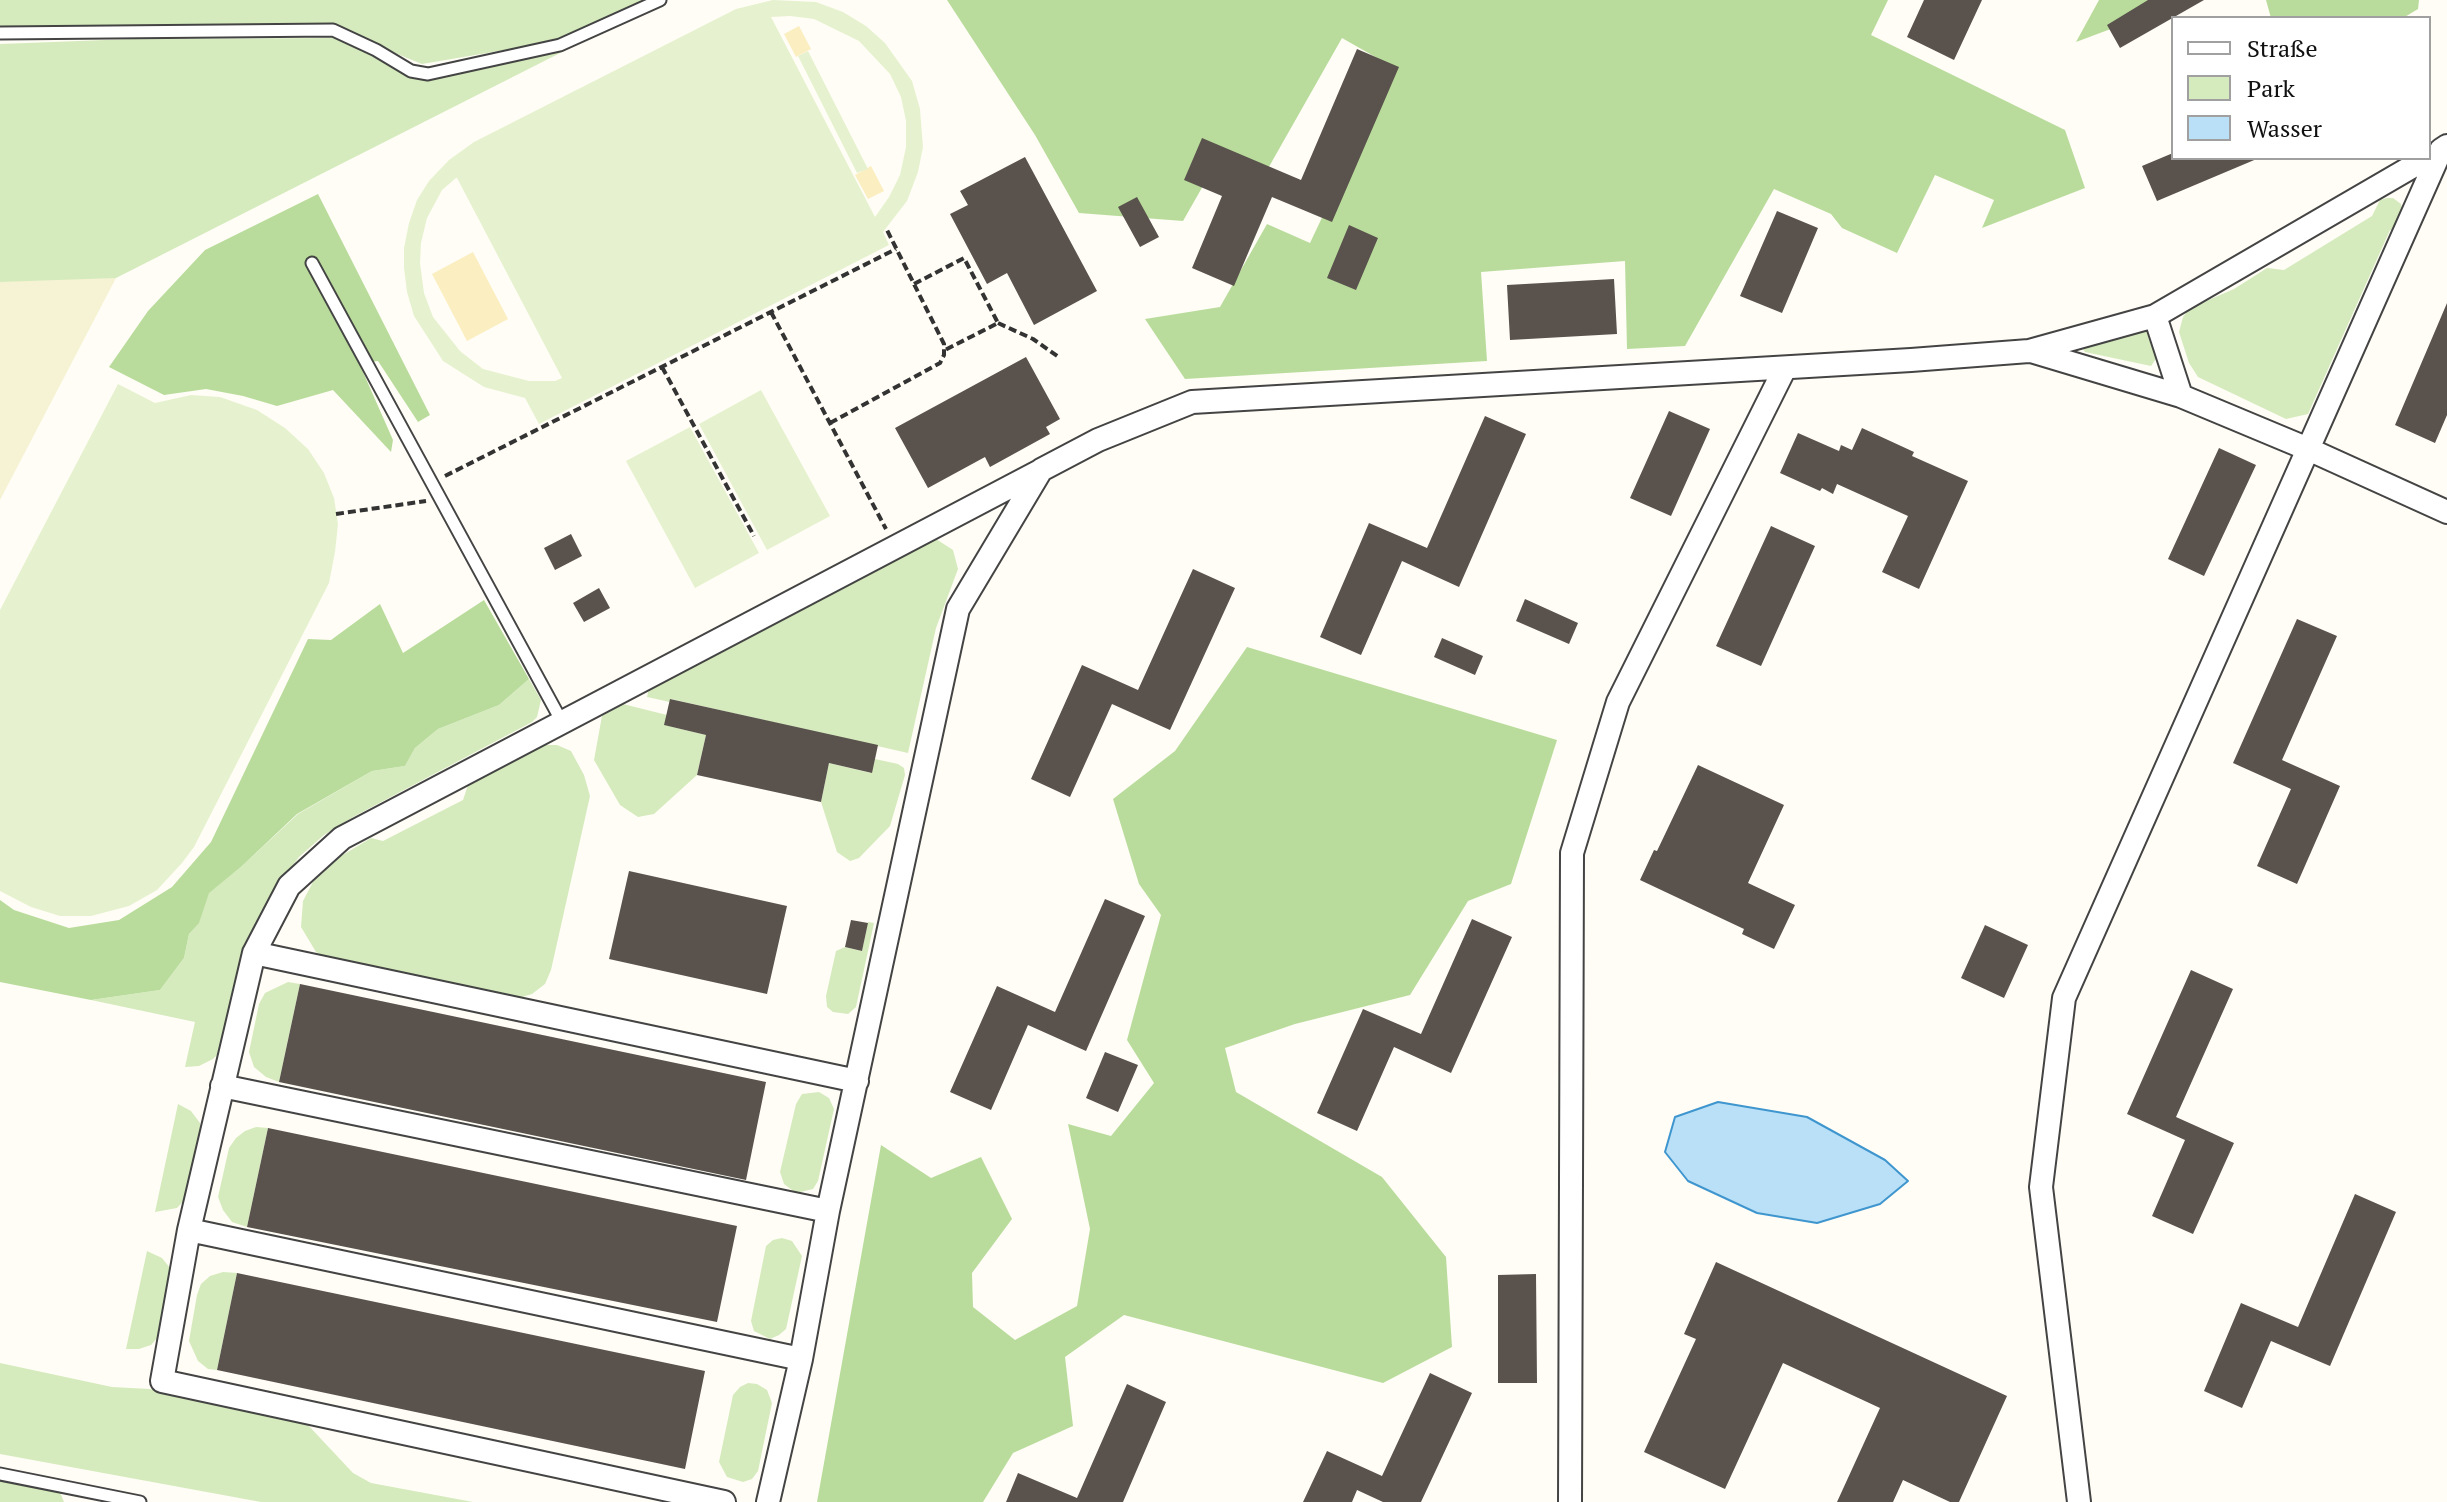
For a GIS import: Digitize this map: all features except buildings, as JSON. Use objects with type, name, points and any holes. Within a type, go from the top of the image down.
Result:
[{"type":"street","points":[[2079,1502],[2041,1187],[2064,998],[2436,152]]},
{"type":"street","points":[[724,1502],[162,1381],[189,1230],[254,953],[289,886],[342,838],[1098,440],[1192,402],[2029,351],[2155,316],[2422,160]]},
{"type":"street","points":[[2155,316],[2181,396]]},
{"type":"street","points":[[2029,351],[2181,396],[2447,512]]},
{"type":"street","points":[[1570,1502],[1572,853],[1618,702],[1785,368]]},
{"type":"street","points":[[768,1502],[801,1359],[828,1211],[958,609],[1041,470]]},
{"type":"street","points":[[254,953],[857,1081]]},
{"type":"street","points":[[222,1086],[828,1211]]},
{"type":"street","points":[[189,1230],[801,1359]]},
{"type":"lane","points":[[0,33],[333,30],[411,71],[428,74],[560,45],[660,0]]},
{"type":"lane","points":[[312,263],[562,722]]},
{"type":"lane","points":[[0,1474],[140,1502]]},
{"type":"path","points":[[830,423],[940,363],[944,351],[944,344],[886,228]]},
{"type":"path","points":[[432,483],[896,249]]},
{"type":"path","points":[[914,284],[964,258],[998,323],[1033,339],[1060,358]]},
{"type":"path","points":[[771,312],[896,546]]},
{"type":"path","points":[[944,351],[998,323]]},
{"type":"path","points":[[662,367],[754,536]]},
{"type":"path","points":[[336,514],[440,499]]},
{"type":"shaded area","points":[[0,276],[116,278],[0,500]]},
{"type":"green space","points":[[0,0],[644,0],[558,41],[422,64],[346,33],[332,24],[0,27]]},
{"type":"green space","points":[[773,0],[816,2],[843,12],[885,43],[912,81],[920,109],[923,147],[907,201],[883,232],[889,245],[539,424],[525,398],[484,387],[443,361],[414,316],[407,292],[404,248],[417,200],[429,181],[449,160],[474,142],[736,9]],"holes":[[[771,17],[814,19],[859,41],[890,74],[901,97],[906,121],[906,147],[900,175],[875,217]],[[457,178],[562,378],[529,381],[483,369],[460,351],[433,317],[424,293],[421,243],[427,218],[442,190]]]},
{"type":"green space","points":[[947,0],[1888,0],[1871,35],[2065,130],[2085,188],[1982,228],[1994,200],[1935,175],[1897,253],[1842,228],[1831,214],[1774,189],[1685,346],[1627,349],[1625,261],[1481,272],[1487,361],[1185,379],[1145,319],[1220,307],[1267,224],[1310,243],[1393,67],[1342,38],[1266,172],[1224,149],[1183,221],[1079,213],[1035,135]]},
{"type":"green space","points":[[2099,0],[2188,0],[2076,42]]},
{"type":"green space","points":[[2266,0],[2419,0],[2418,9],[2406,16],[2270,16]]},
{"type":"green space","points":[[335,38],[422,80],[566,50],[116,278],[0,282],[0,44],[132,39]]},
{"type":"green space","points":[[808,51],[868,169],[857,173],[798,56]]},
{"type":"green space","points":[[318,194],[430,415],[418,422],[378,361],[359,363],[393,440],[391,452],[333,390],[277,406],[206,389],[164,395],[109,367],[148,311],[205,250]]},
{"type":"green space","points":[[2387,198],[2401,204],[2403,214],[2394,231],[2390,230],[2308,414],[2286,419],[2198,377],[2189,363],[2179,332],[2183,317],[2190,308],[2234,289],[2267,268],[2284,270],[2372,216],[2380,200]]},
{"type":"green space","points":[[2141,328],[2151,334],[2158,356],[2151,366],[2085,352],[2083,349],[2083,345]]},
{"type":"green space","points":[[118,384],[155,403],[191,395],[220,397],[257,410],[285,428],[308,449],[324,473],[334,498],[338,524],[335,552],[329,583],[194,847],[182,863],[157,890],[129,906],[91,916],[60,916],[31,907],[0,891],[0,610]]},
{"type":"green space","points":[[761,390],[830,516],[767,550],[699,424]]},
{"type":"green space","points":[[690,427],[759,553],[695,588],[626,461]]},
{"type":"green space","points":[[936,539],[953,550],[958,569],[936,628],[908,753],[671,699],[670,702],[647,697],[649,688],[926,540]]},
{"type":"green space","points":[[484,600],[529,679],[499,705],[438,729],[415,748],[405,766],[372,771],[297,814],[209,893],[199,923],[189,934],[184,958],[160,990],[91,1000],[0,982],[0,900],[14,910],[69,928],[119,920],[172,887],[211,842],[308,639],[331,640],[380,604],[403,653]]},
{"type":"green space","points":[[1247,647],[1557,740],[1511,884],[1468,901],[1410,995],[1295,1024],[1225,1048],[1236,1092],[1382,1177],[1446,1257],[1452,1347],[1383,1383],[1124,1315],[1065,1357],[1073,1426],[1013,1453],[983,1502],[817,1502],[881,1145],[931,1178],[981,1157],[1012,1219],[972,1273],[973,1307],[1015,1340],[1077,1306],[1090,1229],[1068,1124],[1111,1136],[1154,1083],[1127,1040],[1161,915],[1139,884],[1113,799],[1175,751]]},
{"type":"green space","points":[[529,679],[541,700],[537,717],[532,722],[353,817],[324,835],[299,857],[270,896],[255,925],[243,956],[221,1051],[213,1059],[199,1066],[185,1067],[195,1022],[91,1000],[160,990],[184,958],[189,934],[199,922],[208,893],[298,814],[372,771],[405,766],[415,748],[438,729],[499,705]]},
{"type":"green space","points":[[623,704],[667,715],[665,725],[706,735],[697,775],[654,814],[638,817],[620,805],[594,760],[602,716]]},
{"type":"green space","points":[[545,745],[557,745],[571,751],[584,775],[590,796],[551,970],[545,984],[532,994],[515,999],[328,959],[316,952],[301,927],[303,901],[313,882],[341,856],[371,838],[383,841],[463,800],[468,785]]},
{"type":"green space","points":[[875,759],[898,764],[904,768],[905,775],[890,826],[859,858],[850,861],[837,852],[821,802],[829,763],[871,773]]},
{"type":"green space","points":[[868,922],[874,923],[856,1007],[848,1014],[833,1012],[827,1007],[826,996],[836,951],[845,947],[862,951]]},
{"type":"green space","points":[[288,982],[300,984],[279,1082],[266,1077],[254,1067],[249,1052],[259,1004],[265,993]]},
{"type":"green space","points":[[819,1092],[829,1098],[834,1109],[818,1181],[813,1189],[796,1193],[784,1184],[780,1172],[796,1104],[802,1094]]},
{"type":"green space","points":[[178,1104],[191,1111],[200,1123],[203,1138],[190,1194],[177,1208],[155,1212]]},
{"type":"green space","points":[[256,1127],[268,1128],[247,1227],[232,1222],[218,1197],[229,1148],[245,1131]]},
{"type":"green space","points":[[782,1238],[792,1241],[802,1256],[786,1329],[770,1339],[754,1331],[751,1321],[766,1246]]},
{"type":"green space","points":[[147,1251],[162,1258],[170,1268],[173,1280],[160,1335],[151,1345],[126,1349]]},
{"type":"green space","points":[[223,1272],[237,1273],[217,1370],[208,1369],[198,1361],[189,1341],[201,1284],[210,1276]]},
{"type":"green space","points":[[0,1363],[112,1387],[150,1389],[307,1424],[353,1473],[371,1483],[473,1502],[261,1502],[0,1454]]},
{"type":"green space","points":[[748,1383],[767,1390],[772,1403],[758,1471],[752,1479],[743,1482],[727,1477],[719,1462],[733,1395]]},
{"type":"green space","points":[[0,1475],[58,1487],[64,1502],[0,1502]]},
{"type":"sand","points":[[799,26],[811,49],[796,57],[784,34]]},
{"type":"sand","points":[[871,166],[884,191],[868,199],[855,175]]},
{"type":"sand","points":[[473,252],[508,319],[467,341],[432,274]]},
{"type":"water","points":[[1718,1102],[1807,1117],[1885,1160],[1908,1181],[1880,1204],[1817,1223],[1757,1213],[1688,1181],[1665,1152],[1675,1117]]}]
